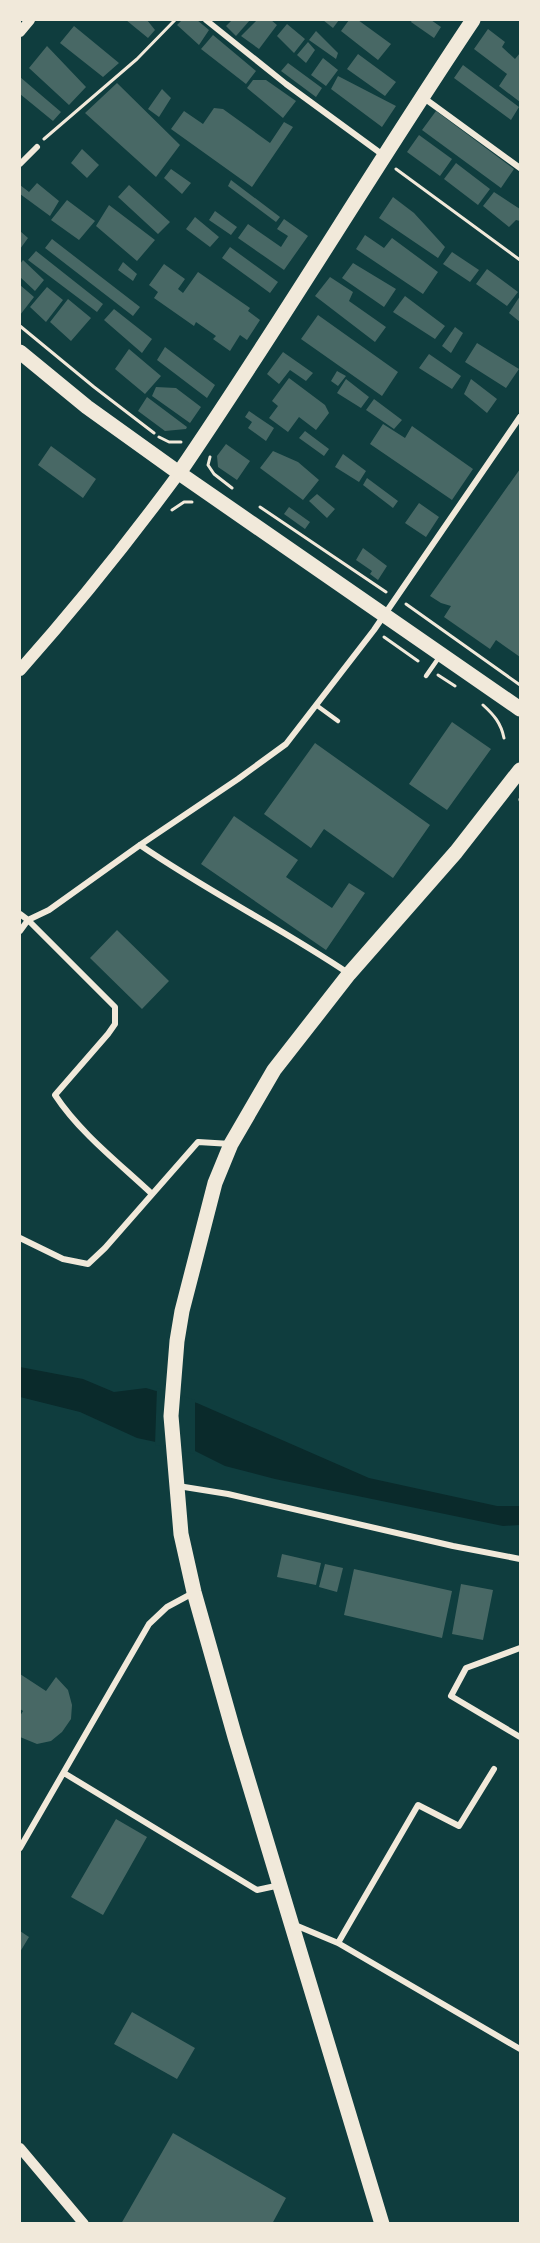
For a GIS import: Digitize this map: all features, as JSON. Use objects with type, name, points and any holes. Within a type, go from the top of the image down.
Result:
[{"type":"main road","points":[[20,670],[71,612],[133,535],[179,472],[389,161],[422,96],[473,20]]},
{"type":"main road","points":[[20,352],[87,407],[520,709]]},
{"type":"main road","points":[[382,2223],[194,1592],[181,1534],[171,1416],[177,1341],[198,1242],[215,1183],[231,1144],[274,1070],[349,974],[456,852],[520,770]]},
{"type":"street","points":[[20,32],[30,20]]},
{"type":"street","points":[[206,20],[286,84],[389,161]]},
{"type":"street","points":[[422,96],[520,168]]},
{"type":"street","points":[[20,164],[37,147]]},
{"type":"street","points":[[20,931],[28,920],[49,910],[286,744],[385,614],[520,417]]},
{"type":"street","points":[[140,845],[349,974]]},
{"type":"street","points":[[20,914],[115,1007],[115,1024],[56,1095],[92,1138],[152,1194]]},
{"type":"street","points":[[20,1238],[63,1259],[88,1264],[105,1248],[198,1142],[231,1144]]},
{"type":"street","points":[[176,1480],[453,1546],[520,1558]]},
{"type":"street","points":[[20,1848],[149,1624],[167,1607],[194,1592]]},
{"type":"street","points":[[520,1648],[466,1668],[451,1696],[520,1737]]},
{"type":"street","points":[[338,1943],[418,1805],[459,1826],[494,1769]]},
{"type":"street","points":[[64,1773],[257,1890],[280,1886]]},
{"type":"street","points":[[291,1923],[338,1943],[520,2049]]},
{"type":"street","points":[[20,2148],[84,2223]]},
{"type":"lane","points":[[426,676],[441,655]]},
{"type":"lane","points":[[316,705],[338,721]]},
{"type":"path","points":[[37,147],[137,59],[175,20]]},
{"type":"path","points":[[389,161],[520,260]]},
{"type":"path","points":[[20,326],[94,387],[159,436],[169,442],[188,439]]},
{"type":"path","points":[[211,454],[208,465],[214,474],[234,489]]},
{"type":"path","points":[[253,502],[387,593]]},
{"type":"path","points":[[406,604],[520,686]]},
{"type":"path","points":[[383,637],[459,689]]},
{"type":"path","points":[[477,701],[500,723],[504,738]]},
{"type":"water","points":[[20,1367],[83,1379],[114,1392],[146,1388],[197,1403],[369,1478],[497,1506],[520,1506],[520,1525],[503,1526],[275,1479],[225,1466],[193,1450],[137,1438],[80,1412],[20,1397]]},
{"type":"pier","points":[[157,1388],[195,1400],[195,1454],[155,1445]]},
{"type":"building","points":[[126,20],[147,20],[155,30],[148,38]]},
{"type":"building","points":[[182,20],[197,20],[209,30],[199,45],[177,25]]},
{"type":"building","points":[[232,20],[250,20],[236,36],[226,26]]},
{"type":"building","points":[[257,20],[271,20],[277,25],[259,49],[241,36]]},
{"type":"building","points":[[323,20],[339,20],[333,28]]},
{"type":"building","points":[[349,20],[358,20],[391,44],[378,60],[341,31]]},
{"type":"building","points":[[412,20],[431,20],[441,27],[434,38],[411,22]]},
{"type":"building","points":[[287,24],[305,39],[294,53],[277,36]]},
{"type":"building","points":[[74,26],[119,63],[103,77],[60,43]]},
{"type":"building","points":[[488,29],[505,42],[502,47],[515,59],[520,53],[520,102],[499,86],[507,74],[474,49]]},
{"type":"building","points":[[316,31],[338,53],[336,59],[309,40]]},
{"type":"building","points":[[213,35],[256,71],[246,84],[201,49]]},
{"type":"building","points":[[308,42],[315,50],[306,63],[297,55]]},
{"type":"building","points":[[47,46],[86,87],[69,105],[29,68]]},
{"type":"building","points":[[358,54],[396,82],[385,96],[347,69]]},
{"type":"building","points":[[323,58],[338,70],[326,86],[311,75]]},
{"type":"building","points":[[288,63],[322,88],[316,97],[281,71]]},
{"type":"building","points":[[463,65],[519,107],[511,120],[454,78]]},
{"type":"building","points":[[338,76],[396,106],[382,127],[331,89]]},
{"type":"building","points":[[20,77],[61,112],[53,121],[20,94]]},
{"type":"building","points":[[253,80],[266,80],[296,101],[283,118],[247,88]]},
{"type":"building","points":[[117,83],[180,145],[156,177],[85,113]]},
{"type":"building","points":[[162,89],[171,98],[159,117],[148,109]]},
{"type":"building","points":[[214,108],[223,109],[270,143],[284,122],[293,127],[252,187],[171,129],[184,111],[203,124]]},
{"type":"building","points":[[436,111],[514,169],[501,188],[422,130]]},
{"type":"building","points":[[419,135],[452,159],[440,176],[407,152]]},
{"type":"building","points":[[82,149],[99,165],[87,178],[71,163]]},
{"type":"building","points":[[456,163],[490,189],[478,205],[444,179]]},
{"type":"building","points":[[171,169],[191,183],[182,194],[164,178]]},
{"type":"building","points":[[231,180],[280,217],[276,222],[228,186]]},
{"type":"building","points":[[37,183],[59,201],[50,216],[20,194],[20,185],[29,192]]},
{"type":"building","points":[[129,185],[170,222],[158,234],[118,197]]},
{"type":"building","points":[[494,192],[520,209],[520,221],[516,220],[509,227],[483,206]]},
{"type":"building","points":[[393,197],[414,213],[445,247],[438,258],[379,218]]},
{"type":"building","points":[[67,200],[95,221],[79,240],[51,220]]},
{"type":"building","points":[[109,205],[155,240],[137,261],[96,226]]},
{"type":"building","points":[[215,211],[237,227],[231,235],[209,220]]},
{"type":"building","points":[[195,217],[219,237],[210,247],[186,229]]},
{"type":"building","points":[[284,219],[308,236],[284,270],[238,238],[248,224],[281,247],[288,236],[277,229]]},
{"type":"building","points":[[20,231],[28,238],[20,249]]},
{"type":"building","points":[[365,235],[384,248],[392,238],[438,272],[423,294],[356,249]]},
{"type":"building","points":[[52,239],[140,307],[133,316],[45,248]]},
{"type":"building","points":[[230,247],[278,282],[270,293],[222,258]]},
{"type":"building","points":[[36,251],[103,304],[97,312],[28,260]]},
{"type":"building","points":[[452,252],[479,270],[470,282],[443,264]]},
{"type":"building","points":[[23,260],[44,280],[35,291],[20,277],[20,264]]},
{"type":"building","points":[[123,262],[137,274],[133,281],[118,270]]},
{"type":"building","points":[[353,263],[396,289],[384,307],[342,278]]},
{"type":"building","points":[[164,264],[185,279],[178,289],[183,293],[198,272],[250,308],[248,311],[260,320],[247,340],[240,335],[230,351],[213,339],[216,336],[196,322],[194,326],[154,298],[158,292],[149,285]]},
{"type":"building","points":[[487,269],[518,292],[507,306],[476,284]]},
{"type":"building","points":[[330,277],[353,292],[349,301],[386,327],[375,342],[315,296]]},
{"type":"building","points":[[20,285],[34,297],[20,315]]},
{"type":"building","points":[[47,287],[63,300],[46,322],[30,307]]},
{"type":"building","points":[[405,296],[445,326],[435,339],[393,312]]},
{"type":"building","points":[[520,296],[520,322],[509,313]]},
{"type":"building","points":[[68,299],[91,318],[71,341],[50,322]]},
{"type":"building","points":[[114,309],[152,339],[142,353],[104,320]]},
{"type":"building","points":[[318,315],[398,372],[382,396],[301,339]]},
{"type":"building","points":[[455,327],[463,333],[451,353],[442,346]]},
{"type":"building","points":[[477,343],[519,369],[506,388],[465,362]]},
{"type":"building","points":[[165,347],[215,385],[207,398],[157,360]]},
{"type":"building","points":[[129,349],[161,376],[145,394],[115,369]]},
{"type":"building","points":[[283,352],[313,373],[306,381],[290,370],[279,384],[267,374]]},
{"type":"building","points":[[429,354],[461,376],[452,389],[419,368]]},
{"type":"building","points":[[337,371],[346,376],[338,386],[331,381]]},
{"type":"building","points":[[289,378],[325,405],[329,413],[316,430],[299,417],[288,432],[269,418],[278,406],[272,401]]},
{"type":"building","points":[[346,379],[369,397],[361,408],[337,393]]},
{"type":"building","points":[[471,379],[497,399],[487,413],[464,394]]},
{"type":"building","points":[[156,387],[176,388],[201,407],[190,423],[152,396]]},
{"type":"building","points":[[147,397],[187,427],[186,429],[165,431],[138,411]]},
{"type":"building","points":[[374,399],[402,420],[394,429],[366,410]]},
{"type":"building","points":[[249,411],[274,428],[266,441],[248,428],[252,422],[245,417]]},
{"type":"building","points":[[383,424],[405,438],[412,426],[473,469],[452,500],[370,444]]},
{"type":"building","points":[[305,431],[329,449],[324,456],[299,438]]},
{"type":"building","points":[[226,444],[250,461],[237,480],[218,467],[217,456]]},
{"type":"building","points":[[51,446],[96,479],[83,498],[38,465]]},
{"type":"building","points":[[273,451],[298,462],[319,480],[303,500],[260,468]]},
{"type":"building","points":[[343,454],[366,471],[359,482],[335,467]]},
{"type":"building","points":[[520,469],[520,657],[496,640],[490,649],[444,617],[451,606],[430,596]]},
{"type":"building","points":[[367,478],[398,501],[393,508],[363,485]]},
{"type":"building","points":[[317,494],[335,509],[327,518],[309,501]]},
{"type":"building","points":[[419,503],[439,517],[426,537],[405,523]]},
{"type":"building","points":[[289,507],[310,522],[305,529],[284,514]]},
{"type":"building","points":[[363,548],[387,566],[378,580],[370,574],[372,571],[356,560]]},
{"type":"building","points":[[452,722],[491,749],[447,810],[409,784]]},
{"type":"building","points":[[315,743],[430,825],[393,878],[324,829],[311,848],[264,814]]},
{"type":"building","points":[[234,816],[298,860],[286,877],[332,908],[349,883],[365,893],[326,950],[201,864]]},
{"type":"building","points":[[117,930],[169,981],[142,1009],[90,958]]},
{"type":"building","points":[[282,1554],[321,1563],[316,1585],[277,1577]]},
{"type":"building","points":[[325,1564],[343,1568],[337,1592],[319,1587]]},
{"type":"building","points":[[354,1569],[452,1591],[442,1638],[344,1615]]},
{"type":"building","points":[[461,1584],[493,1590],[483,1640],[452,1634]]},
{"type":"building","points":[[20,1674],[46,1691],[56,1677],[68,1690],[72,1705],[71,1719],[62,1732],[51,1741],[37,1744],[20,1737],[20,1716],[23,1711],[20,1709]]},
{"type":"building","points":[[116,1819],[147,1837],[103,1915],[71,1897]]},
{"type":"building","points":[[20,1931],[29,1937],[20,1952]]},
{"type":"building","points":[[132,2012],[195,2048],[177,2079],[114,2044]]},
{"type":"building","points":[[173,2133],[286,2198],[272,2224],[121,2224]]}]
